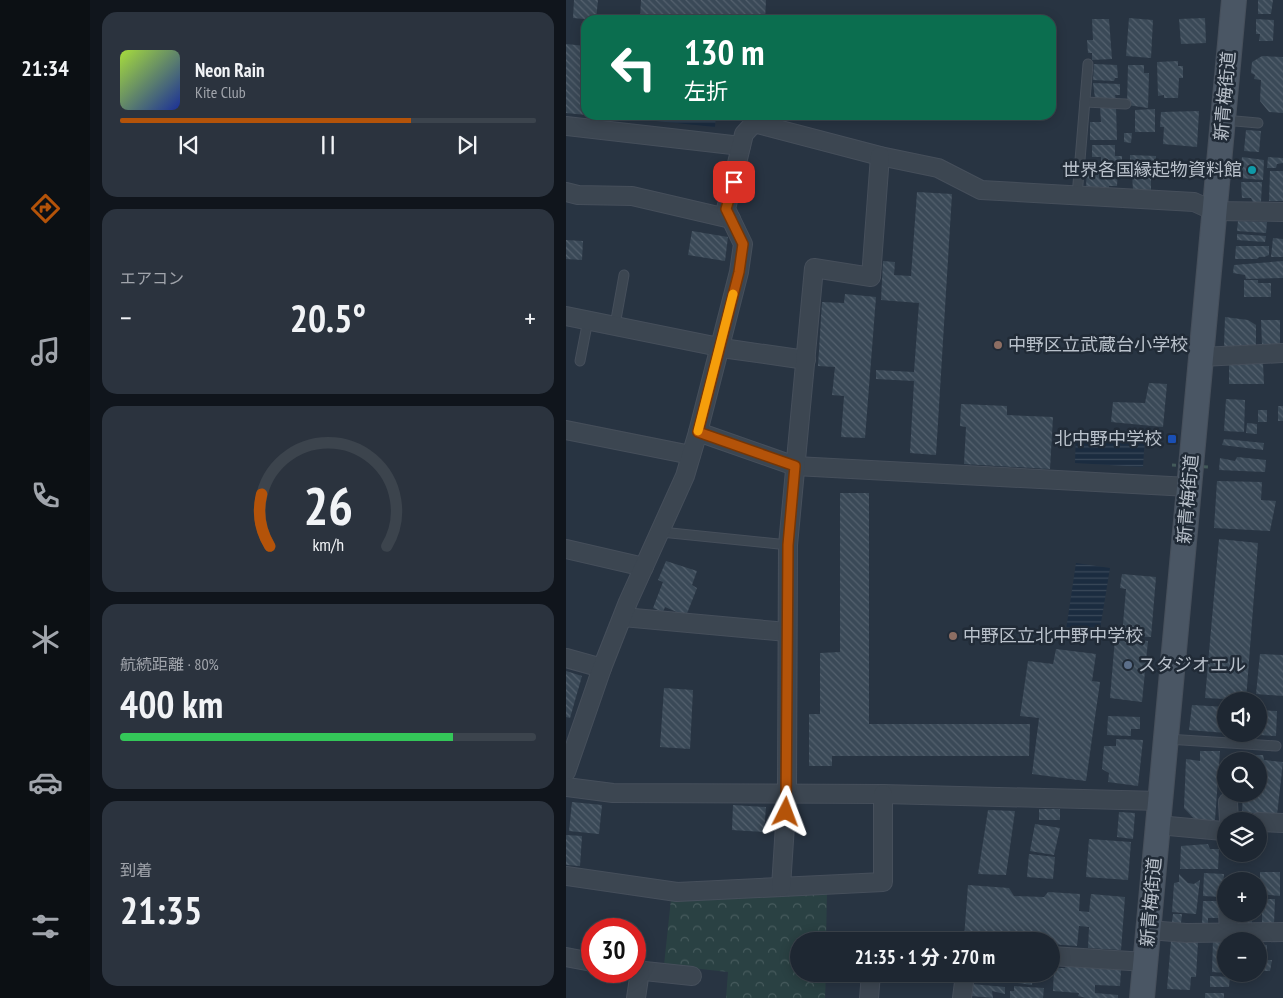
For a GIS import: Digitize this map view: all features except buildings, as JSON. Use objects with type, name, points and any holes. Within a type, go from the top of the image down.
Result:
[{"type":"main road","name":"新青梅街道","points":[[1142,998],[1234,0]]},
{"type":"street","points":[[566,772],[602,668],[644,567],[685,476],[698,432],[739,272],[743,244],[726,209],[744,134],[754,123],[880,156],[938,168],[981,190],[1194,202],[1214,211],[1283,212]]},
{"type":"street","points":[[566,126],[741,146]]},
{"type":"street","points":[[781,887],[787,794],[788,545],[814,268],[871,277],[880,156]]},
{"type":"street","points":[[566,192],[578,195],[632,196],[731,219]]},
{"type":"street","points":[[566,316],[720,347],[806,360]]},
{"type":"street","points":[[1201,356],[1283,353]]},
{"type":"street","points":[[566,430],[691,456]]},
{"type":"street","points":[[698,432],[795,466],[1189,487]]},
{"type":"street","points":[[566,549],[644,567]]},
{"type":"street","points":[[623,617],[788,632]]},
{"type":"street","points":[[566,658],[602,668]]},
{"type":"street","points":[[566,787],[614,793],[883,794],[1160,800]]},
{"type":"street","points":[[566,876],[677,892],[882,882],[883,794]]},
{"type":"street","points":[[1228,802],[1229,812]]},
{"type":"street","points":[[1267,822],[1283,823]]},
{"type":"street","points":[[1158,826],[1217,831]]},
{"type":"street","points":[[1228,922],[1229,932]]},
{"type":"street","points":[[1149,930],[1186,933],[1217,932]]},
{"type":"street","points":[[1267,932],[1283,932]]},
{"type":"street","points":[[566,957],[581,960]]},
{"type":"street","points":[[1060,957],[1146,962]]},
{"type":"street","points":[[646,972],[692,976]]},
{"type":"street","points":[[869,998],[870,982]]},
{"type":"street","points":[[962,998],[964,982]]},
{"type":"street","points":[[636,998],[637,983]]},
{"type":"lane","points":[[1077,196],[1088,64]]},
{"type":"lane","points":[[1085,102],[1126,104]]},
{"type":"lane","points":[[1223,120],[1258,123]]},
{"type":"lane","points":[[616,325],[624,275]]},
{"type":"lane","points":[[580,362],[588,320]]},
{"type":"lane","points":[[661,532],[788,545]]},
{"type":"lane","points":[[1166,739],[1276,746]]},
{"type":"path","points":[[1172,465],[1208,467]]},
{"type":"green space","points":[[827,893],[826,932],[790,932],[790,982],[826,982],[825,998],[726,998],[728,972],[664,965],[671,899]]},
{"type":"water","points":[[646,120],[716,120],[715,127]]},
{"type":"water","points":[[1076,432],[1145,436],[1143,467],[1075,463]]},
{"type":"water","points":[[1076,563],[1110,568],[1099,635],[1066,630]]},
{"type":"slow traffic","points":[[698,431],[733,294]]},
{"type":"place","name":"世界各国縁起物資料館","points":[[1252,170]]},
{"type":"place","name":"中野区立武蔵台小学校","points":[[998,345]]},
{"type":"place","name":"北中野中学校","points":[[1172,439]]},
{"type":"place","name":"中野区立北中野中学校","points":[[953,636]]},
{"type":"place","name":"スタジオエル","points":[[1128,665]]},
{"type":"route","points":[[734,182],[726,209],[743,244],[739,272],[698,432],[795,466],[788,545],[786,812]]}]
